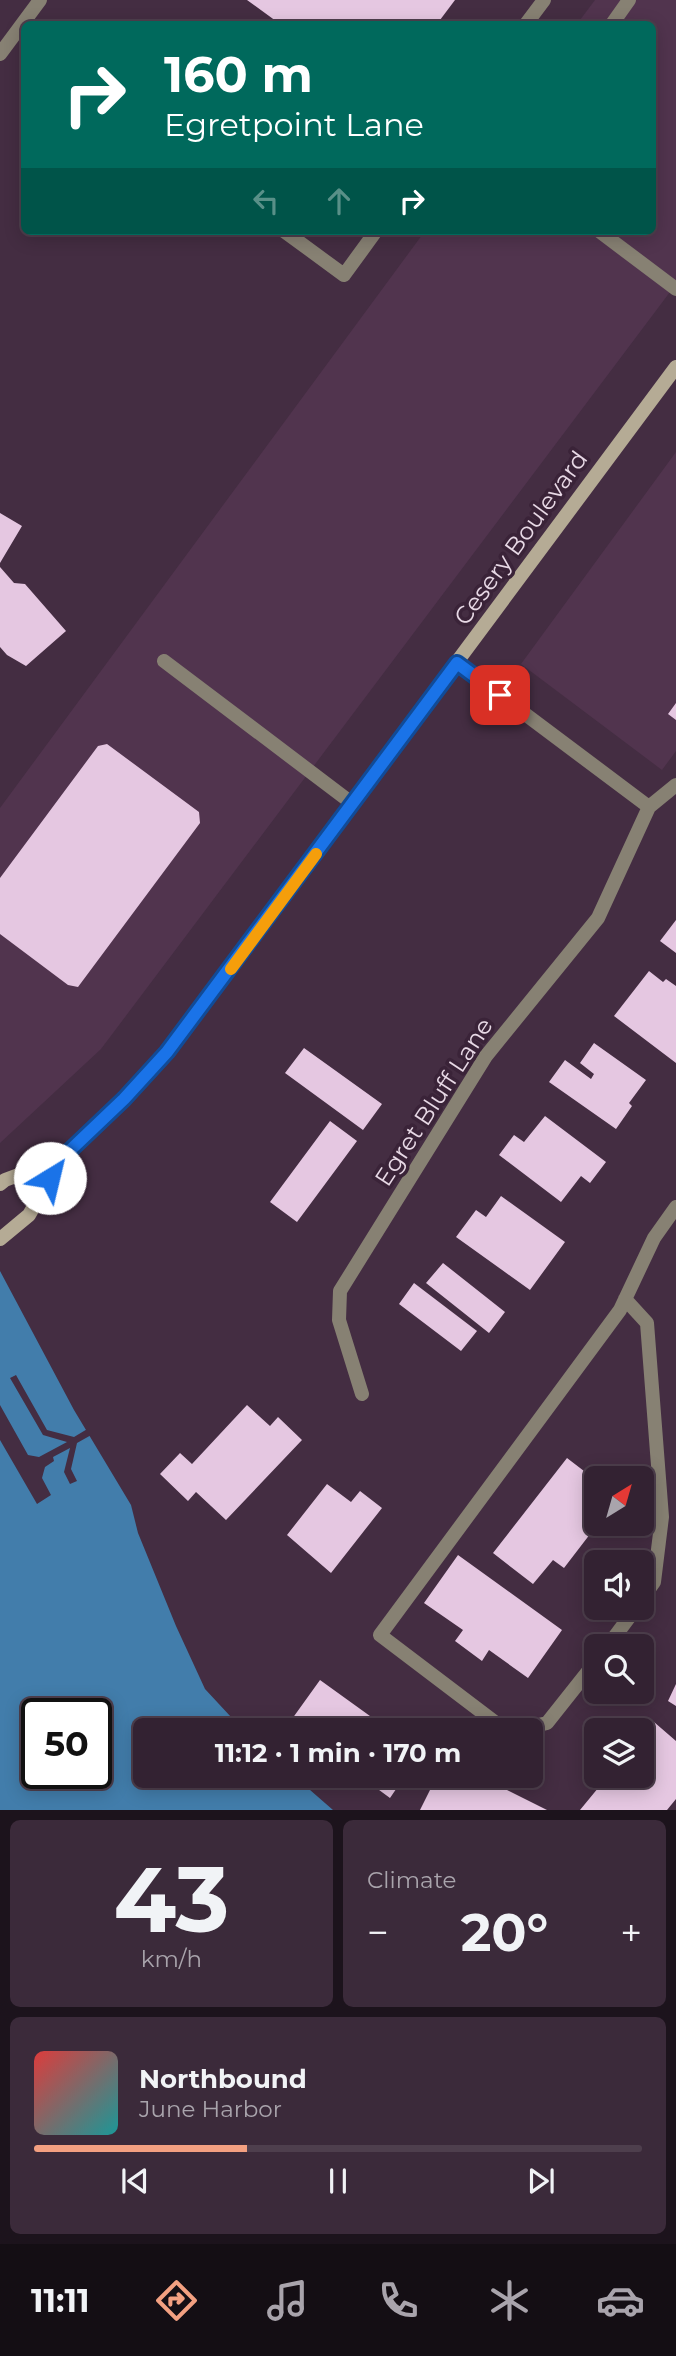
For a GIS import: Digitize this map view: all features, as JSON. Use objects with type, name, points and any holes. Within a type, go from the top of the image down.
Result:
[{"type":"main road","name":"Cesery Boulevard","points":[[6,1235],[29,1215],[61,1159],[124,1099],[167,1052],[676,367]]},
{"type":"main road","name":"Cesery Boulevard","points":[[0,1184],[61,1159]]},
{"type":"street","points":[[28,21],[40,0]]},
{"type":"street","points":[[528,21],[544,0]]},
{"type":"street","points":[[614,21],[629,0]]},
{"type":"street","points":[[0,54],[20,36]]},
{"type":"street","points":[[289,235],[344,275],[373,235]]},
{"type":"street","points":[[604,235],[676,289]]},
{"type":"street","points":[[164,661],[353,804]]},
{"type":"street","points":[[457,663],[649,807]]},
{"type":"street","name":"Egret Bluff Lane","points":[[362,1394],[339,1320],[340,1291],[486,1056],[598,918],[649,807],[676,785]]},
{"type":"street","points":[[584,1676],[547,1723],[517,1730],[496,1723],[380,1635],[620,1310],[654,1238],[676,1208]]},
{"type":"street","points":[[625,1299],[647,1323],[662,1517],[654,1582]]},
{"type":"shaded area","points":[[595,0],[676,0],[676,284],[101,1049],[0,1143],[0,808],[422,235],[656,235],[656,21],[579,21]]},
{"type":"shaded area","points":[[676,452],[676,751],[662,770],[521,664]]},
{"type":"water","points":[[0,1271],[74,1410],[131,1505],[138,1533],[205,1689],[232,1718],[133,1718],[133,1788],[308,1788],[333,1810],[0,1810]]},
{"type":"pier","points":[[16,1375],[47,1430],[74,1437],[89,1428],[93,1434],[77,1443],[71,1469],[77,1481],[70,1484],[64,1472],[70,1448],[53,1457],[54,1461],[45,1467],[42,1478],[51,1495],[37,1504],[0,1440],[0,1405],[28,1455],[39,1457],[67,1442],[43,1435],[10,1378]]},
{"type":"building","points":[[247,0],[455,0],[439,21],[276,21]]},
{"type":"building","points":[[0,513],[22,526],[0,563]]},
{"type":"building","points":[[0,567],[14,583],[25,584],[66,631],[26,666],[7,655],[0,647]]},
{"type":"building","points":[[676,703],[676,720],[668,714]]},
{"type":"building","points":[[107,744],[199,812],[200,823],[78,987],[68,985],[0,934],[0,878],[98,746]]},
{"type":"building","points":[[676,920],[676,953],[660,941]]},
{"type":"building","points":[[649,971],[663,982],[666,979],[676,986],[676,1063],[614,1016]]},
{"type":"building","points":[[594,1043],[646,1080],[629,1103],[632,1106],[616,1129],[549,1082],[565,1060],[591,1079],[594,1074],[580,1063]]},
{"type":"building","points":[[304,1048],[382,1104],[363,1130],[285,1073]]},
{"type":"building","points":[[545,1116],[606,1162],[590,1183],[581,1176],[561,1202],[499,1155],[514,1135],[524,1142]]},
{"type":"building","points":[[330,1121],[357,1141],[297,1222],[270,1202]]},
{"type":"building","points":[[501,1196],[565,1242],[530,1290],[456,1237],[476,1210],[486,1217]]},
{"type":"building","points":[[443,1263],[505,1312],[489,1333],[426,1283]]},
{"type":"building","points":[[414,1283],[477,1331],[461,1351],[399,1304]]},
{"type":"building","points":[[247,1405],[270,1426],[278,1417],[302,1440],[226,1520],[196,1492],[188,1501],[160,1474],[180,1453],[192,1464]]},
{"type":"building","points":[[567,1458],[584,1471],[584,1536],[589,1536],[564,1568],[553,1560],[533,1584],[493,1553]]},
{"type":"building","points":[[327,1484],[351,1502],[360,1491],[382,1508],[331,1573],[287,1535]]},
{"type":"building","points":[[458,1555],[562,1630],[528,1678],[489,1650],[482,1661],[455,1641],[463,1630],[424,1603]]},
{"type":"building","points":[[320,1680],[373,1718],[293,1718]]},
{"type":"building","points":[[676,1684],[676,1706],[668,1701]]},
{"type":"building","points":[[654,1722],[676,1741],[676,1799],[667,1810],[580,1810],[598,1788],[654,1788]]},
{"type":"building","points":[[376,1788],[397,1788],[390,1798]]},
{"type":"building","points":[[431,1788],[503,1788],[547,1810],[420,1810]]},
{"type":"slow traffic","points":[[231,969],[316,854]]},
{"type":"route","points":[[50,1178],[61,1159],[124,1099],[167,1052],[457,663],[500,695]]}]
